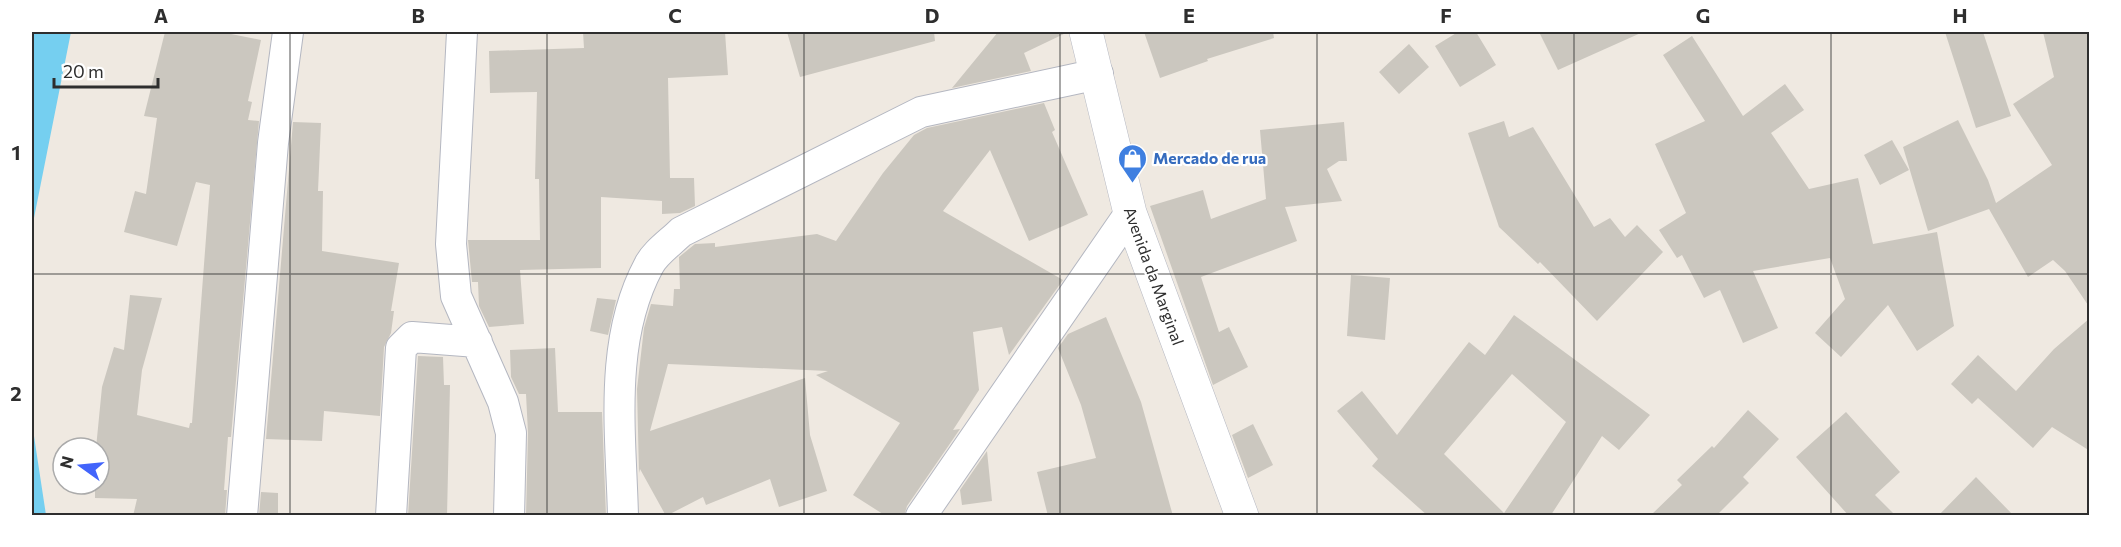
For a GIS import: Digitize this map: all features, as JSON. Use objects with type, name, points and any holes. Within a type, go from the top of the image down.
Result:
[{"type":"street","points":[[242,516],[273,143],[288,32]]},
{"type":"street","points":[[462,32],[451,244],[456,296],[503,402],[511,433],[510,516]]},
{"type":"street","name":"Avenida da Marginal","points":[[1086,32],[1130,213],[1242,516]]},
{"type":"street","points":[[623,516],[621,363],[632,307],[649,263],[681,232],[921,112],[1098,74]]},
{"type":"street","points":[[921,516],[1130,213]]},
{"type":"street","points":[[391,516],[401,348],[412,337],[477,342]]},
{"type":"water","points":[[32,32],[71,32],[32,228]]},
{"type":"water","points":[[32,423],[46,515],[32,515]]},
{"type":"building","points":[[165,32],[221,32],[261,40],[248,101],[252,102],[248,120],[259,121],[231,437],[228,437],[224,490],[227,490],[225,516],[133,516],[137,499],[95,498],[95,496],[111,496],[111,436],[97,436],[102,387],[114,347],[124,350],[130,295],[162,298],[142,370],[137,415],[189,428],[192,423],[210,185],[196,182],[177,246],[124,232],[135,191],[146,194],[157,118],[144,116]]},
{"type":"building","points":[[583,32],[651,32],[651,34],[725,32],[728,75],[668,78],[670,178],[694,178],[695,206],[680,213],[662,214],[662,201],[601,197],[601,268],[520,270],[524,324],[489,327],[479,306],[478,282],[472,282],[468,240],[540,240],[539,179],[535,179],[537,92],[490,93],[489,51],[584,48]]},
{"type":"building","points":[[787,32],[934,32],[935,41],[800,77]]},
{"type":"building","points":[[998,32],[1068,32],[1024,53],[1031,71],[952,88]]},
{"type":"building","points":[[1144,32],[1273,32],[1274,38],[1207,59],[1208,61],[1160,78]]},
{"type":"building","points":[[1458,32],[1476,32],[1496,65],[1460,87],[1435,46]]},
{"type":"building","points":[[1539,32],[1643,32],[1558,70]]},
{"type":"building","points":[[1945,32],[1983,32],[2011,116],[1976,128]]},
{"type":"building","points":[[2043,32],[2090,32],[2090,308],[2065,271],[2053,260],[2028,277],[1989,209],[1928,231],[1903,147],[1958,120],[1988,180],[1996,203],[2052,165],[2013,104],[2054,77]]},
{"type":"building","points":[[1692,36],[1743,116],[1785,84],[1804,110],[1771,133],[1809,189],[1858,178],[1873,244],[1937,232],[1954,326],[1917,351],[1888,305],[1841,357],[1815,333],[1845,299],[1830,258],[1753,271],[1778,328],[1743,343],[1720,290],[1704,298],[1682,255],[1677,258],[1659,230],[1686,213],[1655,144],[1705,121],[1663,55]]},
{"type":"building","points":[[1409,44],[1429,67],[1399,94],[1379,72]]},
{"type":"building","points":[[1044,103],[1055,130],[1052,132],[1088,215],[1029,241],[990,150],[943,211],[1063,280],[1009,355],[1002,327],[973,332],[979,390],[953,430],[960,429],[907,506],[904,516],[886,516],[853,495],[900,423],[816,375],[828,371],[668,364],[650,431],[805,378],[810,435],[827,491],[779,507],[770,479],[706,505],[703,497],[666,516],[640,469],[639,473],[637,389],[644,328],[651,304],[673,306],[674,289],[680,289],[679,257],[695,244],[715,243],[715,247],[817,234],[836,241],[883,173],[914,135],[927,128]]},
{"type":"building","points":[[1504,121],[1509,137],[1533,127],[1594,227],[1610,218],[1625,237],[1637,225],[1663,252],[1597,321],[1540,262],[1538,264],[1499,227],[1468,133]]},
{"type":"building","points":[[293,122],[321,123],[318,191],[323,191],[322,251],[399,263],[391,311],[394,311],[391,333],[384,347],[380,416],[324,411],[322,441],[266,439]]},
{"type":"building","points":[[1344,122],[1347,161],[1339,161],[1327,169],[1342,201],[1285,207],[1297,241],[1201,277],[1219,332],[1229,327],[1248,367],[1213,385],[1150,206],[1203,190],[1211,219],[1266,199],[1260,130]]},
{"type":"building","points":[[1892,140],[1909,170],[1880,185],[1864,155]]},
{"type":"building","points":[[1351,275],[1390,278],[1385,340],[1347,336]]},
{"type":"building","points":[[597,298],[616,300],[608,335],[590,331]]},
{"type":"building","points":[[1514,315],[1650,415],[1619,450],[1602,436],[1551,515],[1428,516],[1372,466],[1378,459],[1337,411],[1362,391],[1397,435],[1469,342],[1485,355]],"holes":[[[1512,374],[1566,422],[1504,513],[1444,454]]]},
{"type":"building","points":[[1106,317],[1141,402],[1173,516],[1048,516],[1037,472],[1096,458],[1081,405],[1058,348],[1068,334]]},
{"type":"building","points":[[2090,318],[2090,451],[2052,427],[2033,448],[1978,398],[1972,404],[1951,384],[1978,355],[2016,391],[2054,349]]},
{"type":"building","points":[[555,348],[558,412],[602,412],[606,516],[526,516],[528,433],[526,394],[519,394],[511,377],[510,350]]},
{"type":"building","points":[[418,356],[443,357],[444,385],[450,385],[447,516],[408,516]]},
{"type":"building","points":[[1748,410],[1779,439],[1743,477],[1749,483],[1716,516],[1650,516],[1682,485],[1677,480],[1712,446],[1714,448]]},
{"type":"building","points":[[1846,412],[1900,472],[1875,495],[1896,516],[1849,516],[1796,457]]},
{"type":"building","points":[[1253,424],[1273,465],[1248,478],[1232,435]]},
{"type":"building","points":[[987,451],[992,501],[962,505],[960,490]]},
{"type":"building","points":[[1976,477],[2014,516],[1938,516]]},
{"type":"building","points":[[261,492],[278,493],[278,516],[259,516]]},
{"type":"place","name":"Mercado de rua","points":[[1132,184]]}]
